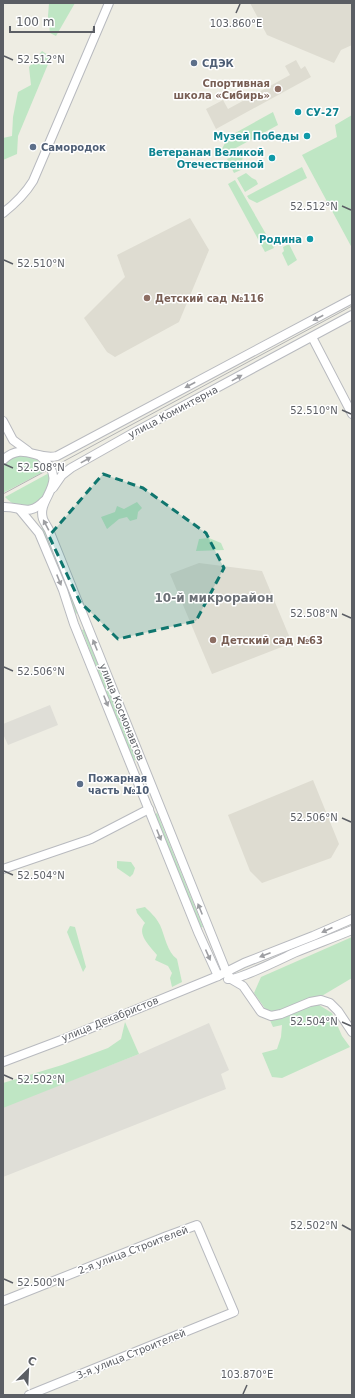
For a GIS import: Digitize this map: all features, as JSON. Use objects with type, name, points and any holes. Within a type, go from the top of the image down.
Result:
[{"type":"street","points":[[3,212],[16,203],[26,193],[33,181],[109,3]]},
{"type":"street","name":"улица Коминтерна","points":[[3,460],[11,454],[17,452],[28,452],[40,456],[53,457],[63,453],[352,299]]},
{"type":"street","name":"улица Коминтерна","points":[[20,510],[26,510],[41,504],[49,496],[60,477],[71,468],[352,315]]},
{"type":"street","points":[[312,337],[352,414]]},
{"type":"street","points":[[3,421],[17,445],[28,452]]},
{"type":"street","name":"улица Космонавтов","points":[[40,456],[49,465],[53,477],[52,490],[43,506],[43,519],[49,530],[208,928],[231,980]]},
{"type":"street","points":[[3,501],[7,507],[20,510]]},
{"type":"street","name":"улица Космонавтов","points":[[20,510],[40,533],[63,590],[74,624],[198,932],[218,976]]},
{"type":"street","points":[[74,624],[85,620]]},
{"type":"street","points":[[3,869],[91,839],[149,809]]},
{"type":"street","name":"улица Декабристов","points":[[3,1062],[64,1039],[218,976],[226,971],[352,919]]},
{"type":"street","points":[[198,932],[208,928]]},
{"type":"street","points":[[231,980],[352,930]]},
{"type":"street","points":[[218,976],[243,986],[262,1012],[271,1016],[282,1014],[310,1002],[321,1000],[330,1003],[338,1011],[352,1032]]},
{"type":"street","name":"2-я улица Строителей","points":[[3,1301],[197,1225],[234,1312]]},
{"type":"street","name":"3-я улица Строителей","points":[[29,1395],[234,1312]]},
{"type":"highlighted area","points":[[103,474],[143,488],[206,533],[224,568],[196,621],[118,639],[80,602],[49,536]]},
{"type":"shaded area","points":[[250,3],[352,3],[352,45],[341,50],[334,63],[267,35]]},
{"type":"shaded area","name":"Спортивная школа «Сибирь»","points":[[296,60],[301,69],[305,66],[311,77],[216,129],[206,109],[223,100],[228,109],[290,75],[285,66]]},
{"type":"shaded area","name":"Детский сад №116","points":[[190,218],[209,250],[179,322],[115,357],[107,352],[84,318],[125,277],[117,255]]},
{"type":"shaded area","points":[[199,563],[262,571],[292,643],[212,674],[170,574]]},
{"type":"shaded area","points":[[50,705],[58,725],[8,745],[3,734],[3,724]]},
{"type":"shaded area","points":[[313,780],[339,844],[331,858],[262,883],[250,871],[228,815]]},
{"type":"shaded area","points":[[209,1023],[229,1070],[221,1074],[226,1089],[3,1177],[3,1107],[139,1054]]},
{"type":"green space","points":[[49,3],[75,3],[56,36],[50,33],[48,16]]},
{"type":"green space","points":[[42,51],[51,57],[18,136],[17,154],[3,160],[3,138],[12,136],[13,117],[18,92],[31,85],[29,67]]},
{"type":"green space","points":[[273,112],[278,125],[223,155],[222,149],[228,137]]},
{"type":"green space","points":[[352,115],[352,248],[302,155],[337,137],[335,125]]},
{"type":"green space","points":[[241,152],[243,156],[243,169],[234,173],[227,159]]},
{"type":"green space","points":[[302,167],[307,178],[257,203],[249,199],[247,196]]},
{"type":"green space","points":[[246,173],[256,180],[258,184],[245,192],[237,178]]},
{"type":"green space","points":[[235,180],[274,248],[265,252],[228,184]]},
{"type":"green space","points":[[289,244],[297,260],[288,266],[282,253],[284,251],[283,247]]},
{"type":"green space","points":[[18,455],[28,455],[35,458],[47,470],[3,493],[3,466],[10,459]]},
{"type":"green space","points":[[49,473],[49,483],[46,491],[35,503],[28,506],[21,506],[13,503],[5,497]]},
{"type":"green space","points":[[137,502],[142,508],[138,512],[137,519],[130,521],[127,517],[119,519],[107,529],[101,517],[115,512],[117,506],[124,509]]},
{"type":"green space","points":[[44,527],[78,612],[76,614],[41,528]]},
{"type":"green space","points":[[209,538],[221,543],[224,550],[196,551],[199,539]]},
{"type":"green space","points":[[85,629],[136,760],[132,761],[82,630]]},
{"type":"green space","points":[[157,813],[203,927],[199,928],[154,815]]},
{"type":"green space","points":[[117,861],[131,862],[135,868],[130,877],[117,868]]},
{"type":"green space","points":[[145,907],[158,922],[171,952],[177,959],[182,982],[172,987],[170,978],[172,973],[168,966],[155,960],[157,955],[143,936],[142,931],[145,923],[137,913],[136,909]]},
{"type":"green space","points":[[70,926],[75,927],[86,967],[83,972],[67,932]]},
{"type":"green space","points":[[352,937],[352,978],[320,997],[319,1005],[332,1013],[342,1036],[350,1047],[282,1078],[272,1077],[262,1053],[277,1049],[281,1037],[282,1025],[273,1027],[264,1007],[254,993],[261,977]]},
{"type":"green space","points":[[125,1022],[139,1054],[3,1108],[3,1083],[62,1065],[108,1048],[121,1039]]},
{"type":"tram line","points":[[3,494],[352,306]]},
{"type":"place","name":"СДЭК","points":[[194,63]]},
{"type":"place","name":"Спортивная школа «Сибирь»","points":[[278,89]]},
{"type":"place","name":"СУ-27","points":[[298,112]]},
{"type":"place","name":"Музей Победы","points":[[307,136]]},
{"type":"place","name":"Самородок","points":[[33,147]]},
{"type":"place","name":"Ветеранам Великой Отечественной","points":[[272,158]]},
{"type":"place","name":"Родина","points":[[310,239]]},
{"type":"place","name":"Детский сад №116","points":[[147,298]]},
{"type":"place","name":"Детский сад №63","points":[[213,640]]},
{"type":"place","name":"Пожарная часть №10","points":[[80,784]]},
{"type":"district","name":"10-й микрорайон","points":[[214,598]]}]
